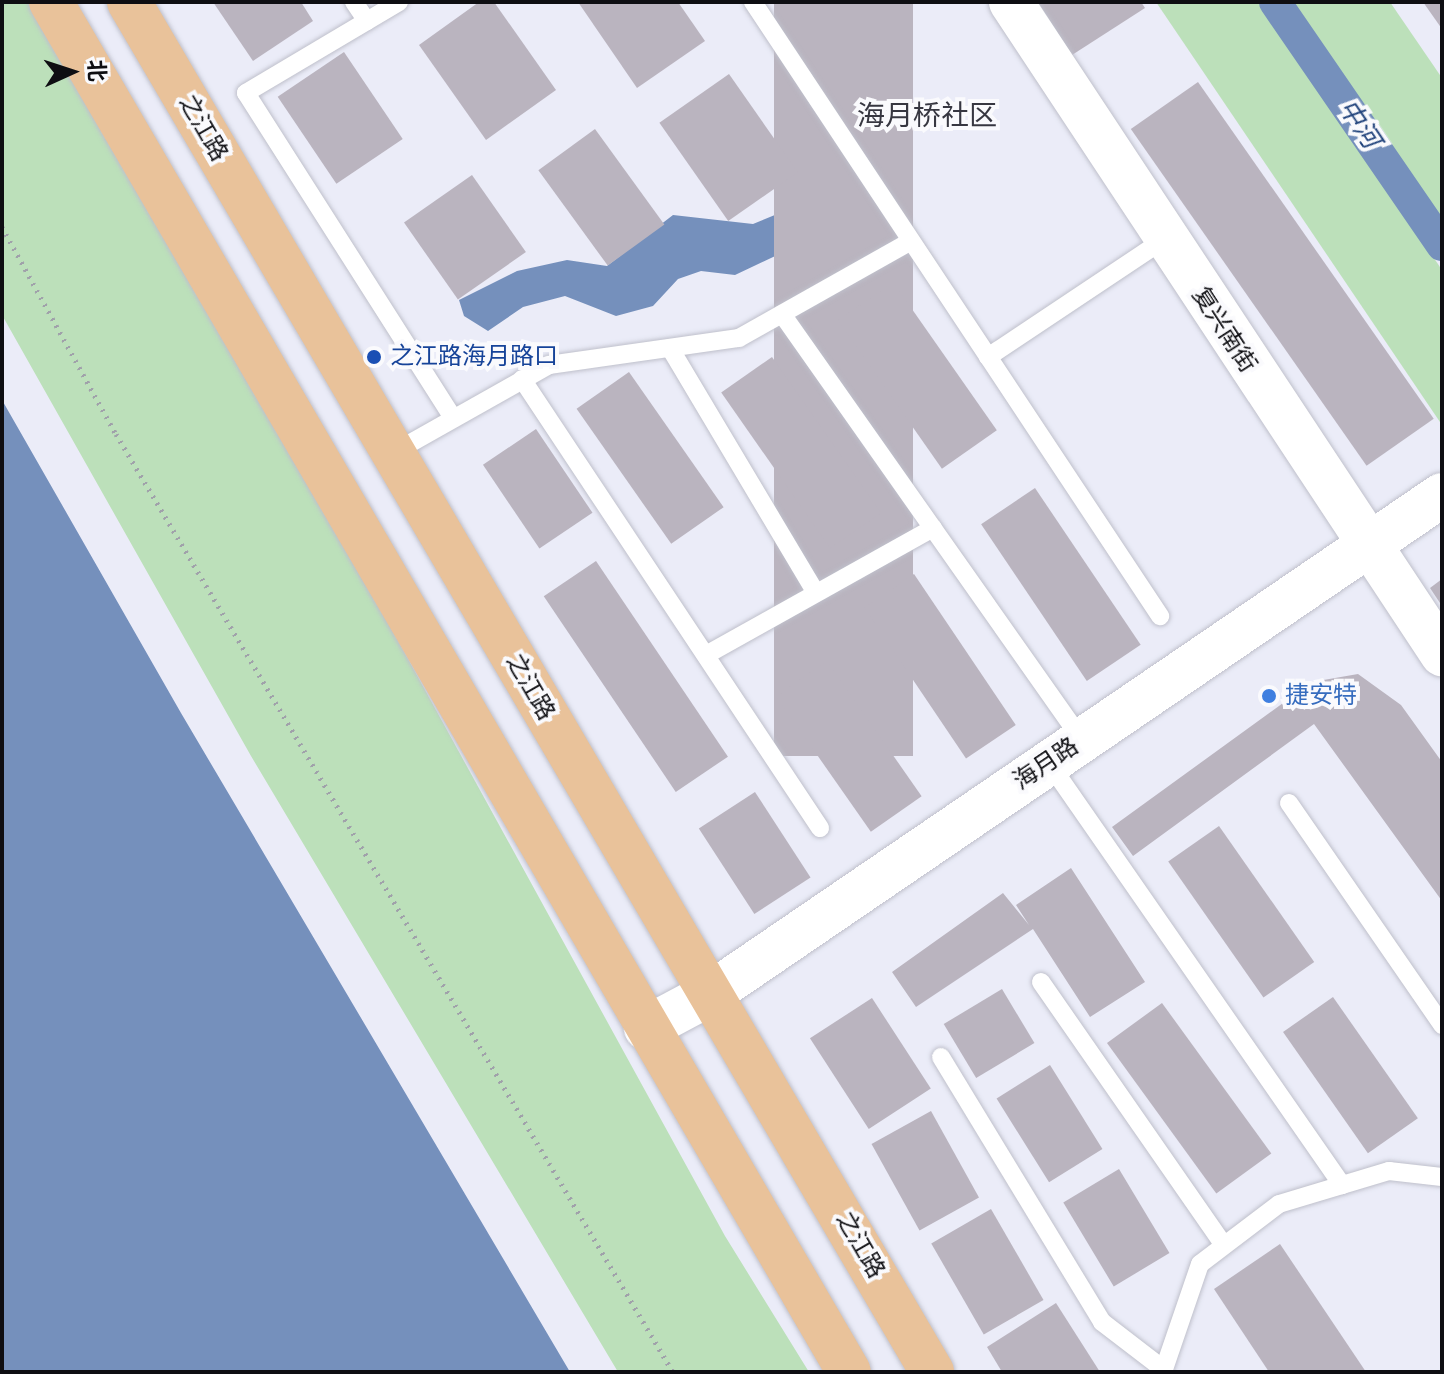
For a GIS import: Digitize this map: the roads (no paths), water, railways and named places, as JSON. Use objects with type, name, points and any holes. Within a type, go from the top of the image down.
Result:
[{"type":"main road","points":[[51,2],[849,1372]]},
{"type":"main road","name":"之江路","points":[[129,2],[932,1372]]},
{"type":"street","name":"复兴南街","points":[[1011,2],[1365,546],[1442,654]]},
{"type":"street","name":"海月路","points":[[646,1028],[710,994],[1442,495]]},
{"type":"lane","points":[[354,2],[367,21]]},
{"type":"lane","points":[[399,2],[246,93],[451,415]]},
{"type":"lane","points":[[753,2],[1160,616]]},
{"type":"lane","points":[[988,357],[1165,239]]},
{"type":"lane","points":[[393,453],[451,415],[549,365],[739,338],[911,241]]},
{"type":"lane","points":[[782,314],[933,528],[1065,751],[1342,1185]]},
{"type":"lane","points":[[670,348],[816,593]]},
{"type":"lane","points":[[522,379],[820,828]]},
{"type":"lane","points":[[706,655],[933,528]]},
{"type":"lane","points":[[1289,803],[1442,1025]]},
{"type":"lane","points":[[1041,982],[1224,1245]]},
{"type":"lane","points":[[941,1057],[1102,1322],[1163,1371],[1200,1264],[1279,1204],[1389,1171],[1442,1177]]},
{"type":"water","points":[[809,201],[821,223],[788,250],[735,275],[701,271],[678,279],[653,306],[616,316],[565,296],[523,307],[488,331],[464,316],[459,300],[517,271],[567,260],[607,266],[673,215],[753,224]]},
{"type":"water","points":[[2,400],[181,713],[570,1372],[2,1372]]},
{"type":"waterway","name":"中河","points":[[1275,2],[1442,245]]},
{"type":"place","name":"之江路海月路口","points":[[374,357]]},
{"type":"place","name":"捷安特","points":[[1269,696]]},
{"type":"district","name":"海月桥社区","points":[[927,116]]}]
